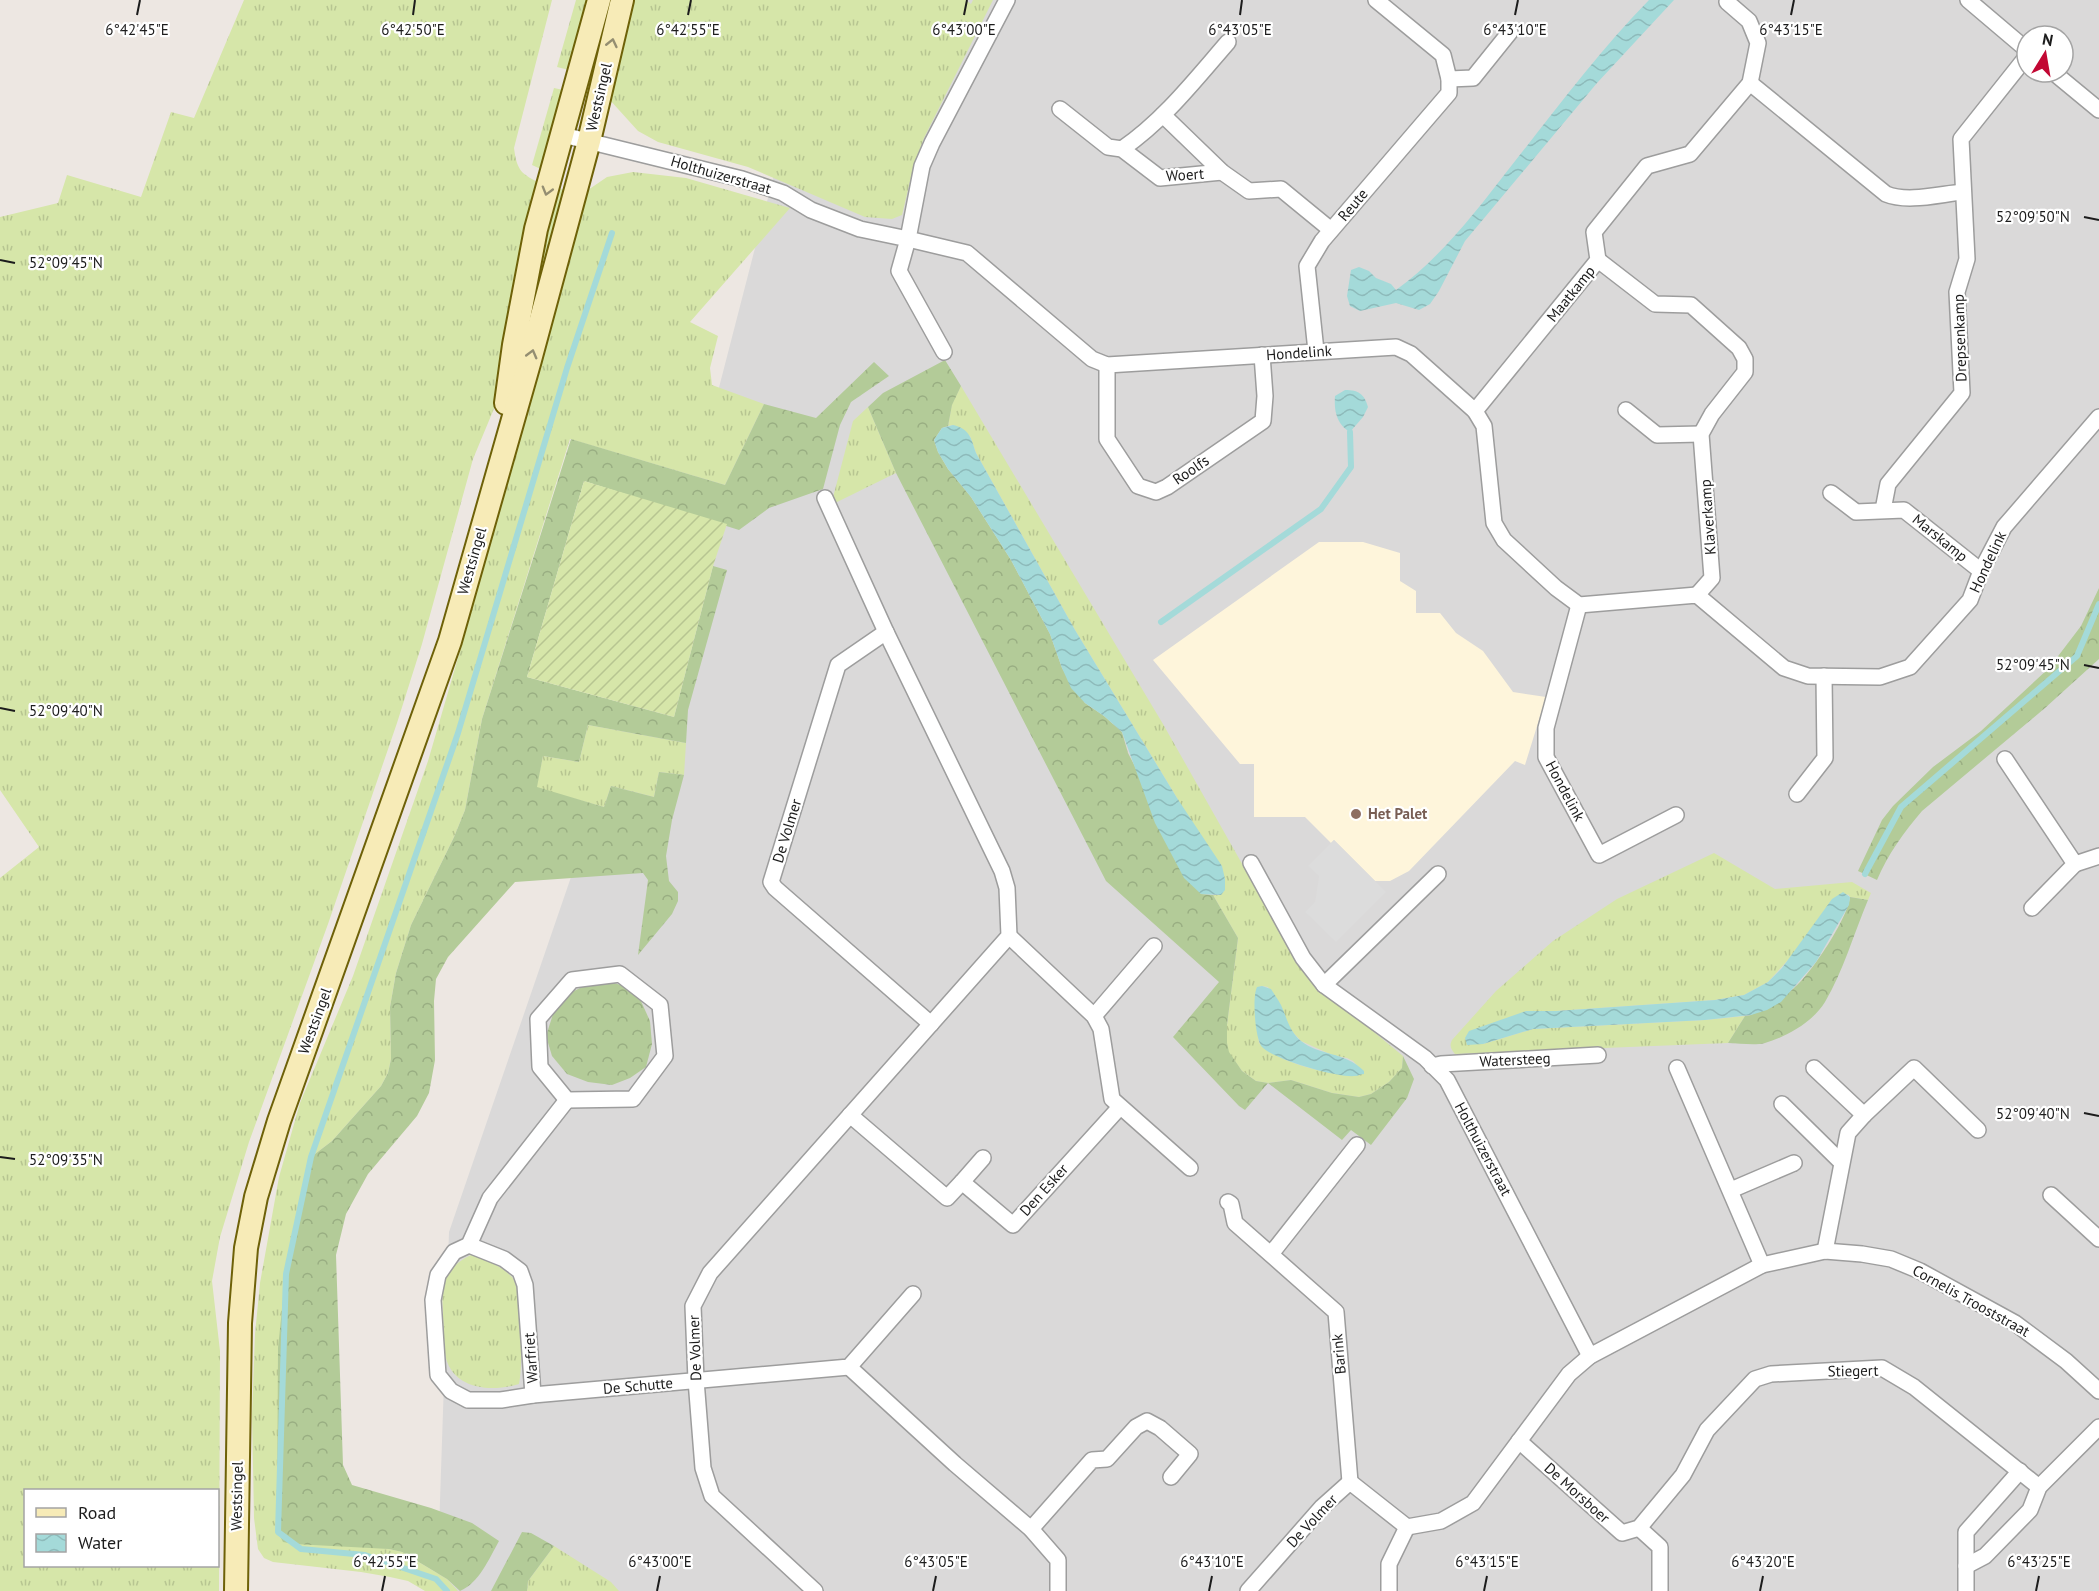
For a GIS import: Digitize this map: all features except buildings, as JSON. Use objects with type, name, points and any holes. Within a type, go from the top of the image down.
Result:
[{"type":"main road","name":"Westsingel","points":[[498,470],[514,345],[536,229],[599,0]]},
{"type":"main road","name":"Westsingel","points":[[236,1591],[240,1323],[246,1248],[256,1197],[279,1121],[450,641],[530,360],[589,141],[622,0]]},
{"type":"street","points":[[944,352],[899,271],[926,158],[1007,0]]},
{"type":"street","points":[[1376,0],[1443,55],[1449,79],[1473,78],[1510,32]]},
{"type":"street","points":[[1968,0],[2015,40]]},
{"type":"street","name":"Maatkamp","points":[[1475,411],[1598,260],[1593,232],[1647,166],[1690,154],[1750,83],[1758,43],[1749,21],[1727,2]]},
{"type":"street","points":[[1122,149],[1144,134],[1163,115],[1228,42]]},
{"type":"street","name":"Drepsenkamp","points":[[1883,510],[1888,484],[1962,393],[1957,292],[1967,259],[1961,139],[2015,71]]},
{"type":"street","name":"Reute","points":[[1316,351],[1307,266],[1322,241],[1449,93],[1449,79]]},
{"type":"street","points":[[1750,83],[1886,194],[1894,197],[1913,197],[1963,192]]},
{"type":"street","points":[[2070,84],[2097,104]]},
{"type":"street","name":"Woert","points":[[1060,110],[1108,147],[1122,149],[1160,178],[1222,172]]},
{"type":"street","name":"Woert","points":[[1163,115],[1222,172],[1249,191],[1281,189],[1332,230]]},
{"type":"street","name":"Holthuizerstraat","points":[[563,135],[742,179],[783,193],[811,210],[860,229],[908,238]]},
{"type":"street","points":[[908,238],[967,253],[1092,359],[1107,366]]},
{"type":"street","points":[[1598,260],[1655,304],[1691,305],[1739,348],[1745,360],[1745,372],[1712,414],[1701,434],[1656,435],[1626,410]]},
{"type":"street","name":"Hondelink","points":[[1107,366],[1316,351],[1396,348],[1411,354],[1475,411],[1484,426],[1494,523],[1504,540],[1556,588],[1579,605],[1546,728],[1546,757],[1599,855],[1676,815]]},
{"type":"street","name":"Roolfs","points":[[1107,366],[1107,439],[1138,486],[1156,492],[1167,487],[1263,421],[1265,396],[1262,355]]},
{"type":"street","name":"Hondelink","points":[[1697,595],[1784,668],[1809,676],[1880,677],[1910,667],[1970,600],[2004,527],[2099,417]]},
{"type":"street","name":"Klaverkamp","points":[[1697,595],[1712,578],[1701,434]]},
{"type":"street","name":"Marskamp","points":[[1831,493],[1856,512],[1904,510],[1982,571]]},
{"type":"street","points":[[825,498],[886,632],[1002,871],[1007,888],[1009,936],[1094,1016],[1101,1029],[1112,1099],[1190,1168]]},
{"type":"street","points":[[1579,605],[1697,595]]},
{"type":"street","name":"De Volmer","points":[[886,632],[838,665],[771,882],[775,888],[931,1024]]},
{"type":"street","points":[[1797,794],[1825,758],[1824,676]]},
{"type":"street","points":[[2005,759],[2075,864]]},
{"type":"street","points":[[2032,908],[2075,864],[2099,856]]},
{"type":"street","name":"Holthuizerstraat","points":[[1251,863],[1303,958],[1324,986],[1425,1058],[1447,1080],[1590,1356]]},
{"type":"street","points":[[1324,986],[1438,874]]},
{"type":"street","name":"De Volmer","points":[[814,1591],[712,1496],[704,1468],[696,1380],[693,1306],[710,1273],[1009,936]]},
{"type":"street","points":[[1094,1016],[1154,946]]},
{"type":"street","points":[[620,974],[660,1005],[665,1056],[633,1099],[567,1100],[540,1067],[538,1019],[572,980],[620,974]]},
{"type":"street","name":"Watersteeg","points":[[1432,1066],[1598,1054]]},
{"type":"street","points":[[1677,1068],[1762,1264]]},
{"type":"street","points":[[1814,1068],[1864,1115]]},
{"type":"street","points":[[1825,1251],[1848,1133],[1914,1068],[1978,1130]]},
{"type":"street","points":[[470,1245],[490,1198],[567,1100]]},
{"type":"street","points":[[1782,1104],[1841,1162]]},
{"type":"street","name":"Den Esker","points":[[962,1182],[1013,1224],[1120,1107]]},
{"type":"street","points":[[850,1115],[947,1198],[983,1158]]},
{"type":"street","points":[[1270,1254],[1357,1145]]},
{"type":"street","points":[[1731,1190],[1794,1164]]},
{"type":"street","points":[[2051,1195],[2099,1239]]},
{"type":"street","name":"Barink","points":[[1228,1202],[1231,1204],[1235,1223],[1336,1312],[1350,1482]]},
{"type":"street","name":"Warfriet","points":[[470,1245],[504,1258],[520,1271],[525,1285],[533,1395],[501,1401],[468,1400],[451,1391],[438,1375],[433,1299],[438,1275],[454,1252],[470,1245]]},
{"type":"street","name":"Cornelis Trooststraat","points":[[1519,1441],[1569,1374],[1590,1356],[1762,1264],[1825,1251],[1891,1259],[1920,1271],[2015,1323],[2066,1361],[2099,1391]]},
{"type":"street","points":[[913,1294],[849,1367],[963,1471],[1031,1529],[1058,1560],[1058,1591]]},
{"type":"street","name":"De Schutte","points":[[533,1395],[849,1367]]},
{"type":"street","name":"Stiegert","points":[[1639,1528],[1683,1475],[1707,1430],[1755,1379],[1771,1374],[1882,1368],[1914,1387],[2039,1487]]},
{"type":"street","points":[[1031,1529],[1092,1460],[1107,1459],[1136,1427],[1147,1421],[1160,1428],[1190,1454],[1171,1477]]},
{"type":"street","points":[[1966,1566],[1985,1556],[2030,1510],[2039,1487],[2099,1427]]},
{"type":"street","points":[[1389,1591],[1389,1564],[1407,1527],[1441,1521],[1473,1503],[1519,1441]]},
{"type":"street","name":"De Morsboer","points":[[1519,1441],[1622,1533],[1639,1528]]},
{"type":"street","points":[[1966,1591],[1966,1532],[2020,1471]]},
{"type":"street","name":"De Volmer","points":[[1248,1591],[1322,1507],[1350,1482],[1407,1527]]},
{"type":"street","points":[[1639,1528],[1660,1547],[1660,1591]]},
{"type":"shaded area","points":[[819,0],[2099,0],[2099,1591],[437,1591],[449,1232],[658,624]]},
{"type":"shaded area","points":[[1319,542],[1363,542],[1400,553],[1400,581],[1416,591],[1416,613],[1440,613],[1456,633],[1483,651],[1513,692],[1546,697],[1525,765],[1515,761],[1409,871],[1390,881],[1375,881],[1334,840],[1331,843],[1305,817],[1254,817],[1254,764],[1240,764],[1153,660]]},
{"type":"shaded area","points":[[1334,840],[1386,892],[1336,942],[1305,912],[1315,902],[1319,876],[1308,866]]},
{"type":"green space","points":[[244,0],[552,0],[514,148],[521,171],[542,184],[503,387],[473,459],[422,644],[397,723],[328,924],[249,1142],[220,1237],[212,1281],[220,1351],[219,1591],[0,1591],[0,878],[39,847],[0,790],[0,217],[58,203],[67,175],[141,197],[171,112],[194,118]]},
{"type":"green space","points":[[576,0],[591,0],[573,71],[557,67]]},
{"type":"green space","points":[[630,0],[966,0],[971,4],[973,0],[993,0],[924,138],[914,165],[902,215],[892,219],[865,217],[748,167],[658,142],[638,131],[609,99]]},
{"type":"green space","points":[[554,88],[568,91],[545,171],[532,165]]},
{"type":"green space","points":[[633,172],[686,178],[790,208],[690,322],[718,336],[710,368],[712,385],[764,404],[725,485],[570,439],[482,719],[465,810],[411,925],[396,973],[390,1007],[391,1059],[388,1073],[381,1086],[332,1141],[311,1157],[295,1224],[284,1290],[277,1522],[402,1552],[447,1579],[458,1591],[425,1591],[408,1581],[390,1577],[273,1562],[264,1558],[258,1549],[254,1518],[252,1414],[255,1334],[260,1283],[279,1177],[300,1103],[353,976],[428,761],[467,627],[524,403],[576,223],[588,190],[607,177]]},
{"type":"green space","points":[[552,187],[569,191],[520,370]]},
{"type":"green space","points":[[945,360],[961,386],[952,405],[948,426],[942,428],[934,440],[938,452],[948,469],[971,497],[1011,560],[1050,634],[1062,668],[1085,703],[1122,732],[1128,753],[1201,894],[1213,895],[1238,938],[1227,1025],[1227,1043],[1229,1052],[1242,1071],[1256,1081],[1268,1083],[1245,1110],[1173,1037],[1219,982],[1106,881],[896,473],[868,407],[883,393]]},
{"type":"green space","points":[[874,362],[889,376],[851,402],[840,425],[823,489],[769,508],[739,530],[584,481],[527,677],[674,717],[713,566],[727,570],[688,710],[686,743],[588,725],[579,762],[543,756],[537,787],[604,807],[611,786],[654,797],[659,772],[684,775],[672,820],[666,856],[669,881],[678,892],[678,901],[672,914],[638,955],[648,880],[643,873],[515,882],[448,957],[436,979],[435,1060],[429,1093],[417,1116],[368,1174],[346,1214],[336,1255],[343,1465],[352,1485],[431,1508],[472,1523],[499,1541],[478,1576],[460,1591],[447,1579],[402,1552],[389,1549],[283,1542],[278,1532],[277,1522],[278,1348],[284,1290],[305,1177],[311,1157],[332,1141],[381,1086],[388,1073],[391,1059],[390,1007],[396,973],[411,925],[465,810],[482,719],[571,439],[725,485],[764,404],[816,418]]},
{"type":"green space","points":[[961,386],[1163,724],[1305,975],[1403,1056],[1402,1068],[1389,1082],[1371,1094],[1359,1097],[1332,1093],[1291,1080],[1268,1083],[1256,1081],[1242,1071],[1228,1052],[1227,1025],[1238,938],[1213,895],[1221,895],[1177,798],[1075,630],[976,453],[970,436],[953,425],[948,426],[952,404]],"holes":[[[1259,987],[1268,987],[1284,1014],[1289,1028],[1301,1041],[1332,1055],[1353,1061],[1364,1073],[1332,1073],[1307,1067],[1286,1060],[1259,1043],[1257,1025]]]},
{"type":"green space","points":[[868,407],[896,473],[831,505],[853,421]]},
{"type":"green space","points":[[584,481],[727,524],[713,566],[674,717],[527,677]]},
{"type":"green space","points":[[2099,588],[2099,659],[2045,708],[1922,811],[1897,844],[1877,880],[1858,871],[1882,820],[1893,806],[1933,767],[1981,731],[2049,668],[2081,626]]},
{"type":"green space","points":[[588,725],[686,743],[684,775],[659,772],[654,797],[611,786],[604,807],[536,788],[543,756],[579,762]]},
{"type":"green space","points":[[1714,853],[1775,889],[1852,882],[1871,893],[1868,900],[1850,897],[1848,894],[1768,982],[1744,995],[1715,1000],[1526,1011],[1483,1044],[1533,1029],[1745,1016],[1728,1043],[1455,1054],[1451,1046],[1452,1040],[1496,991],[1553,941],[1617,899]]},
{"type":"green space","points":[[1850,897],[1868,900],[1837,978],[1820,1009],[1790,1033],[1765,1043],[1728,1043],[1745,1016],[1779,999],[1801,981],[1819,959],[1836,931]]},
{"type":"green space","points":[[614,983],[631,988],[640,999],[650,1021],[652,1044],[646,1067],[630,1078],[612,1085],[588,1082],[567,1074],[552,1056],[546,1036],[554,1011],[568,994],[588,984]]},
{"type":"green space","points":[[1403,1056],[1414,1079],[1407,1098],[1371,1145],[1351,1130],[1342,1140],[1268,1083],[1291,1080],[1332,1093],[1359,1097],[1371,1094],[1389,1082],[1402,1068]]},
{"type":"green space","points":[[471,1255],[503,1269],[512,1277],[516,1285],[521,1329],[519,1384],[496,1388],[474,1386],[455,1375],[449,1366],[444,1345],[443,1286],[451,1269]]},
{"type":"green space","points":[[522,1532],[531,1533],[554,1546],[528,1581],[527,1591],[491,1591]]},
{"type":"green space","points":[[554,1546],[611,1582],[619,1591],[527,1591],[528,1581]]},
{"type":"water","points":[[1649,0],[1674,0],[1597,83],[1465,241],[1430,304],[1419,310],[1396,303],[1360,311],[1350,306],[1347,296],[1351,270],[1359,267],[1369,271],[1376,278],[1391,284],[1396,290],[1442,249],[1483,202],[1594,61]]},
{"type":"water","points":[[1345,390],[1360,394],[1368,407],[1350,432],[1339,421],[1335,406],[1335,396]]},
{"type":"water","points":[[953,425],[963,429],[969,435],[976,453],[1075,630],[1177,798],[1222,866],[1225,890],[1221,895],[1201,894],[1184,878],[1155,823],[1122,732],[1085,703],[1071,688],[1050,634],[1011,560],[971,497],[948,469],[938,452],[934,440],[942,428]]},
{"type":"water","points":[[1843,892],[1850,897],[1849,905],[1816,962],[1781,1002],[1767,1010],[1751,1015],[1705,1020],[1533,1029],[1483,1044],[1467,1045],[1465,1038],[1469,1031],[1526,1011],[1715,1000],[1744,995],[1768,982],[1782,968],[1832,899]]},
{"type":"water","points":[[1257,987],[1271,989],[1291,1029],[1301,1041],[1308,1046],[1348,1060],[1364,1071],[1364,1074],[1347,1076],[1321,1071],[1279,1057],[1262,1047],[1256,1027],[1255,992]]},
{"type":"waterway","points":[[447,1591],[436,1579],[365,1555],[301,1549],[278,1532],[286,1274],[311,1157],[458,733],[567,368],[612,233]]},
{"type":"waterway","points":[[1161,622],[1321,509],[1351,467],[1350,432]]},
{"type":"waterway","points":[[1865,874],[1901,807],[2077,656],[2099,604]]},
{"type":"place","name":"Het Palet","points":[[1356,814]]}]
